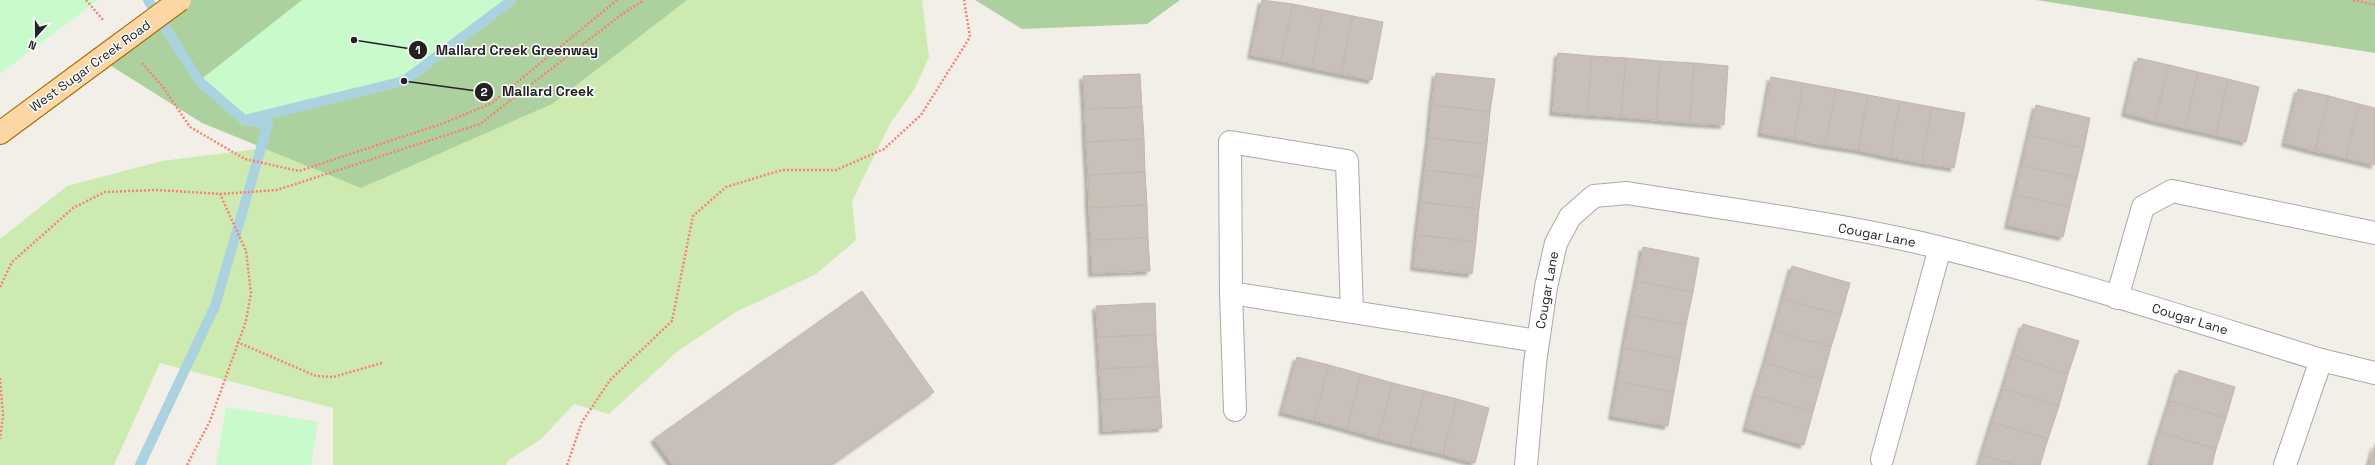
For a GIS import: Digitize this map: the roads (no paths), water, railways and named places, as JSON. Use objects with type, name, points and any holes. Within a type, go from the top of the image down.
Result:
[{"type":"main road","name":"West Sugar Creek Road","points":[[0,133],[180,0]]},
{"type":"street","points":[[1235,410],[1230,142],[1347,161],[1352,312]]},
{"type":"street","points":[[2117,298],[2143,207],[2172,191],[2375,233]]},
{"type":"street","name":"Cougar Lane","points":[[1526,465],[1538,342],[1546,287],[1556,243],[1570,217],[1594,196],[1627,193],[1837,226],[1940,248],[2117,298],[2321,360],[2375,373]]},
{"type":"street","points":[[1882,459],[1940,248]]},
{"type":"street","points":[[1232,293],[1538,342]]},
{"type":"street","points":[[2285,465],[2321,360]]},
{"type":"waterway","points":[[148,0],[199,81],[244,120]]},
{"type":"waterway","points":[[248,119],[404,81],[512,0]]},
{"type":"waterway","points":[[140,465],[215,306],[268,124],[244,120]]},
{"type":"place","name":"Mallard Creek Greenway","points":[[354,40]]},
{"type":"place","name":"Mallard Creek","points":[[404,81]]}]
